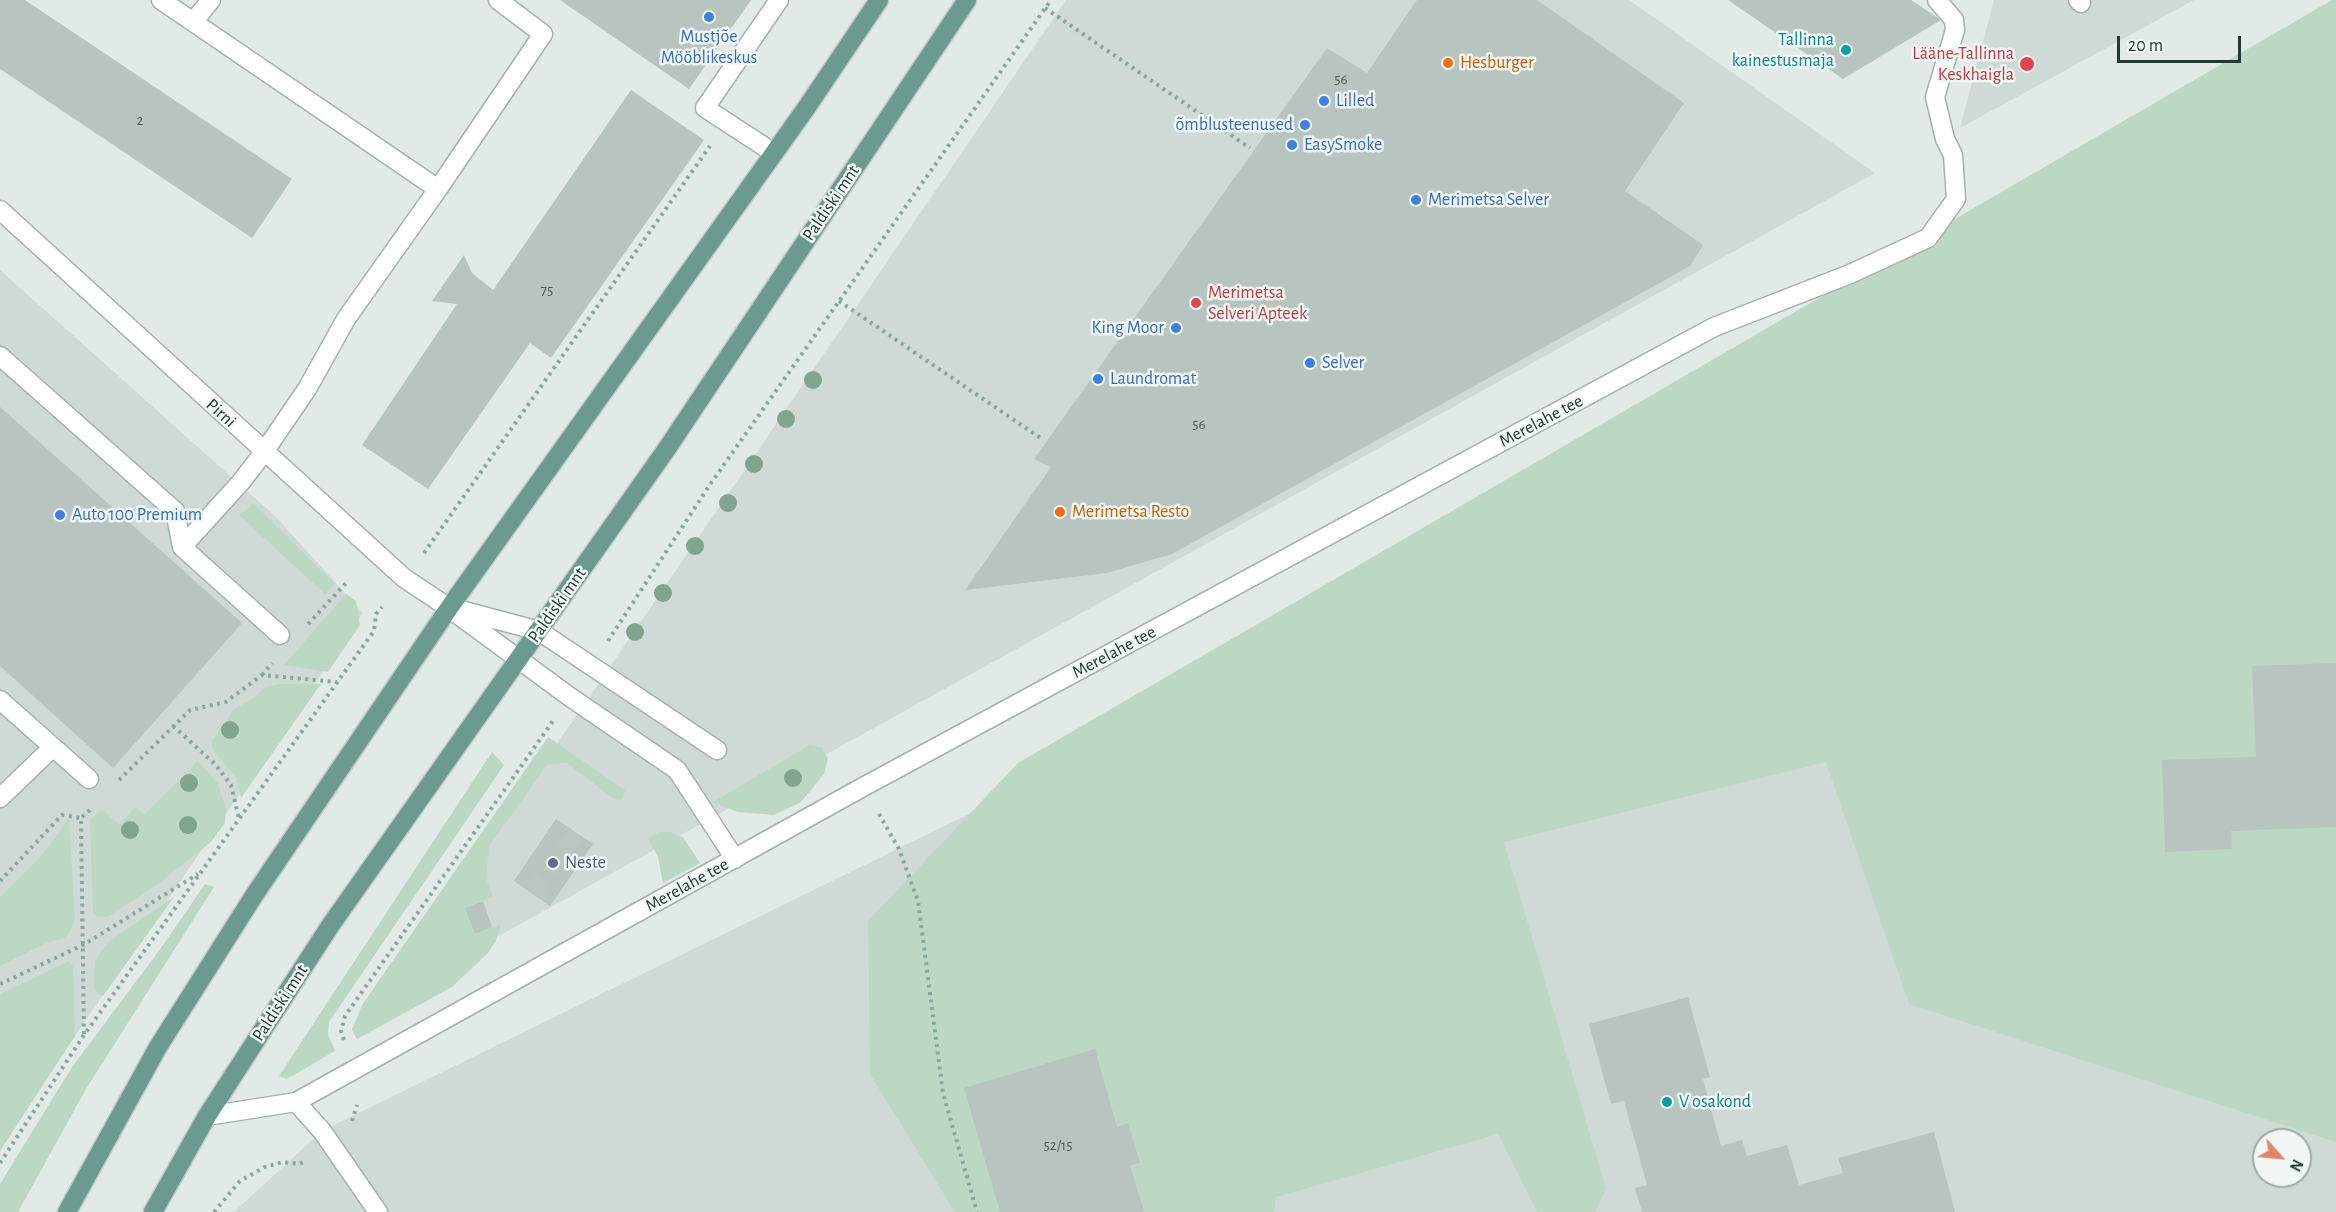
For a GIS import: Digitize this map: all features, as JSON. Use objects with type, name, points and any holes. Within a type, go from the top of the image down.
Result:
[{"type":"main road","points":[[67,1212],[158,1047],[255,894],[449,608],[774,153],[879,0]]},
{"type":"main road","name":"Paldiski mnt","points":[[153,1212],[207,1116],[330,926],[666,450],[967,0]]},
{"type":"street","points":[[161,0],[438,189]]},
{"type":"street","points":[[193,22],[211,0]]},
{"type":"street","points":[[182,547],[241,482],[264,452],[307,389],[346,319],[543,34],[498,0]]},
{"type":"street","points":[[774,153],[705,108],[779,0]]},
{"type":"street","name":"Merelahe tee","points":[[207,1116],[296,1102],[863,787],[1714,327],[1850,274],[1928,238],[1956,199],[1953,155],[1945,139],[1935,97],[1956,30],[1954,20],[1938,0]]},
{"type":"street","name":"Pirni","points":[[0,210],[404,578],[677,770],[735,859]]},
{"type":"street","points":[[0,356],[175,511],[182,547],[280,635]]},
{"type":"street","points":[[449,608],[539,630],[717,750]]},
{"type":"street","points":[[0,700],[89,779]]},
{"type":"street","points":[[0,798],[52,748]]},
{"type":"street","points":[[296,1102],[322,1131],[378,1212]]},
{"type":"path","points":[[604,646],[709,486],[1051,0]]},
{"type":"path","points":[[1045,8],[1250,148]]},
{"type":"path","points":[[424,553],[727,122]]},
{"type":"path","points":[[839,301],[1042,439]]},
{"type":"path","points":[[0,1164],[84,1035],[374,631],[376,614],[382,607]]},
{"type":"path","points":[[112,788],[190,710],[226,702],[262,675],[337,682]]},
{"type":"path","points":[[173,726],[215,764],[231,784],[239,820]]},
{"type":"path","points":[[347,1046],[341,1031],[345,1016],[544,733]]},
{"type":"path","points":[[863,787],[899,849],[918,901],[943,1093],[977,1212]]},
{"type":"path","points":[[84,1035],[81,818],[97,803]]},
{"type":"path","points":[[0,881],[62,815],[81,818]]},
{"type":"path","points":[[0,984],[83,945],[201,872]]},
{"type":"path","points":[[352,1125],[353,1113],[359,1099]]},
{"type":"path","points":[[214,1212],[240,1181],[265,1167],[283,1162],[299,1164],[307,1160]]},
{"type":"shaded area","points":[[1066,0],[1629,0],[1875,173],[441,968],[417,944],[588,699]]},
{"type":"shaded area","name":"Lääne-Tallinna Keskhaigla","points":[[1994,0],[2194,0],[1960,128]]},
{"type":"shaded area","points":[[2336,65],[2336,1212],[234,1212],[322,1131],[1185,708]]},
{"type":"shaded area","points":[[0,270],[276,517],[363,613],[0,1146]]},
{"type":"green space","points":[[2332,0],[2336,0],[2336,1142],[2312,1134],[2312,1128],[2293,1128],[1909,1004],[1826,762],[1504,842],[1606,1189],[1595,1212],[1537,1212],[1498,1134],[1276,1197],[1274,1212],[955,1212],[870,1074],[868,921],[1018,763]]},
{"type":"green space","points":[[254,504],[335,584],[325,594],[239,515]]},
{"type":"green space","points":[[346,594],[356,601],[360,625],[328,672],[284,665]]},
{"type":"green space","points":[[282,684],[321,684],[241,798],[236,777],[213,750],[212,741],[234,709],[254,698],[265,687]]},
{"type":"green space","points":[[548,737],[625,790],[622,800],[614,799],[567,763],[547,765],[489,846],[486,879],[493,896],[465,908],[475,934],[501,924],[496,941],[488,953],[452,987],[357,1039],[352,1030],[362,1005]]},
{"type":"green space","points":[[810,745],[822,748],[828,759],[824,774],[801,802],[774,815],[738,812],[713,802]]},
{"type":"green space","points":[[492,752],[504,765],[329,1022],[328,1034],[335,1051],[287,1079],[279,1076]]},
{"type":"green space","points":[[198,761],[218,784],[226,808],[225,823],[210,843],[159,883],[107,917],[96,916],[93,912],[90,820],[102,810],[120,825],[135,807],[144,815]]},
{"type":"green space","points":[[69,819],[75,920],[70,931],[64,938],[44,944],[0,966],[0,897],[41,856]]},
{"type":"green space","points":[[659,832],[669,832],[683,837],[700,863],[663,883],[658,857],[648,838]]},
{"type":"green space","points":[[205,884],[214,887],[86,1089],[18,1212],[0,1212],[0,1184],[72,1067],[161,948]]},
{"type":"green space","points":[[174,897],[103,996],[98,994],[94,988],[94,975],[95,961],[101,951],[110,941]]},
{"type":"green space","points":[[69,961],[73,967],[75,1036],[0,1151],[0,994]]},
{"type":"building","points":[[0,0],[25,0],[292,179],[252,238],[0,69]]},
{"type":"building","points":[[560,0],[751,0],[689,89]]},
{"type":"building","name":"Selver","points":[[1417,0],[1537,0],[1684,103],[1625,191],[1703,245],[1690,266],[1172,554],[1107,573],[965,590],[1051,467],[1034,459],[1327,48],[1367,73]]},
{"type":"building","name":"Tallinna kainestusmaja","points":[[1728,0],[1911,0],[1941,20],[1843,79]]},
{"type":"building","points":[[631,90],[704,140],[551,358],[530,343],[428,489],[362,445],[457,304],[432,301],[464,255],[472,273],[493,290]]},
{"type":"building","name":"Auto 100 Premium","points":[[0,407],[242,623],[113,768],[0,666]]},
{"type":"building","points":[[2336,663],[2336,827],[2231,831],[2232,849],[2165,852],[2162,760],[2256,757],[2252,666]]},
{"type":"building","name":"Neste","points":[[556,819],[593,844],[550,906],[514,881]]},
{"type":"building","points":[[483,901],[492,927],[475,934],[465,908]]},
{"type":"building","name":"V osakond","points":[[1688,997],[1710,1077],[1703,1079],[1721,1146],[1742,1140],[1747,1156],[1787,1145],[1799,1185],[1843,1173],[1838,1158],[1934,1132],[1955,1212],[1642,1212],[1635,1188],[1647,1185],[1624,1101],[1611,1104],[1589,1024]]},
{"type":"building","points":[[1095,1049],[1117,1127],[1128,1123],[1140,1163],[1130,1165],[1144,1212],[1000,1212],[964,1088]]},
{"type":"tunnel","points":[[533,894],[576,833]]},
{"type":"place","name":"Mustjõe Mööblikeskus","points":[[709,17]]},
{"type":"place","name":"Tallinna kainestusmaja","points":[[1846,50]]},
{"type":"place","name":"Hesburger","points":[[1448,63]]},
{"type":"place","name":"Lääne-Tallinna Keskhaigla","points":[[2027,64]]},
{"type":"place","name":"Lilled","points":[[1324,101]]},
{"type":"place","name":"õmblusteenused","points":[[1305,125]]},
{"type":"place","name":"EasySmoke","points":[[1292,145]]},
{"type":"place","name":"Merimetsa Selver","points":[[1416,200]]},
{"type":"place","name":"Merimetsa Selveri Apteek","points":[[1196,303]]},
{"type":"place","name":"King Moor","points":[[1176,328]]},
{"type":"place","name":"Selver","points":[[1310,363]]},
{"type":"place","name":"Laundromat","points":[[1098,379]]},
{"type":"place","name":"Merimetsa Resto","points":[[1060,512]]},
{"type":"place","name":"Auto 100 Premium","points":[[60,515]]},
{"type":"place","name":"Neste","points":[[553,863]]},
{"type":"place","name":"V osakond","points":[[1667,1102]]}]
